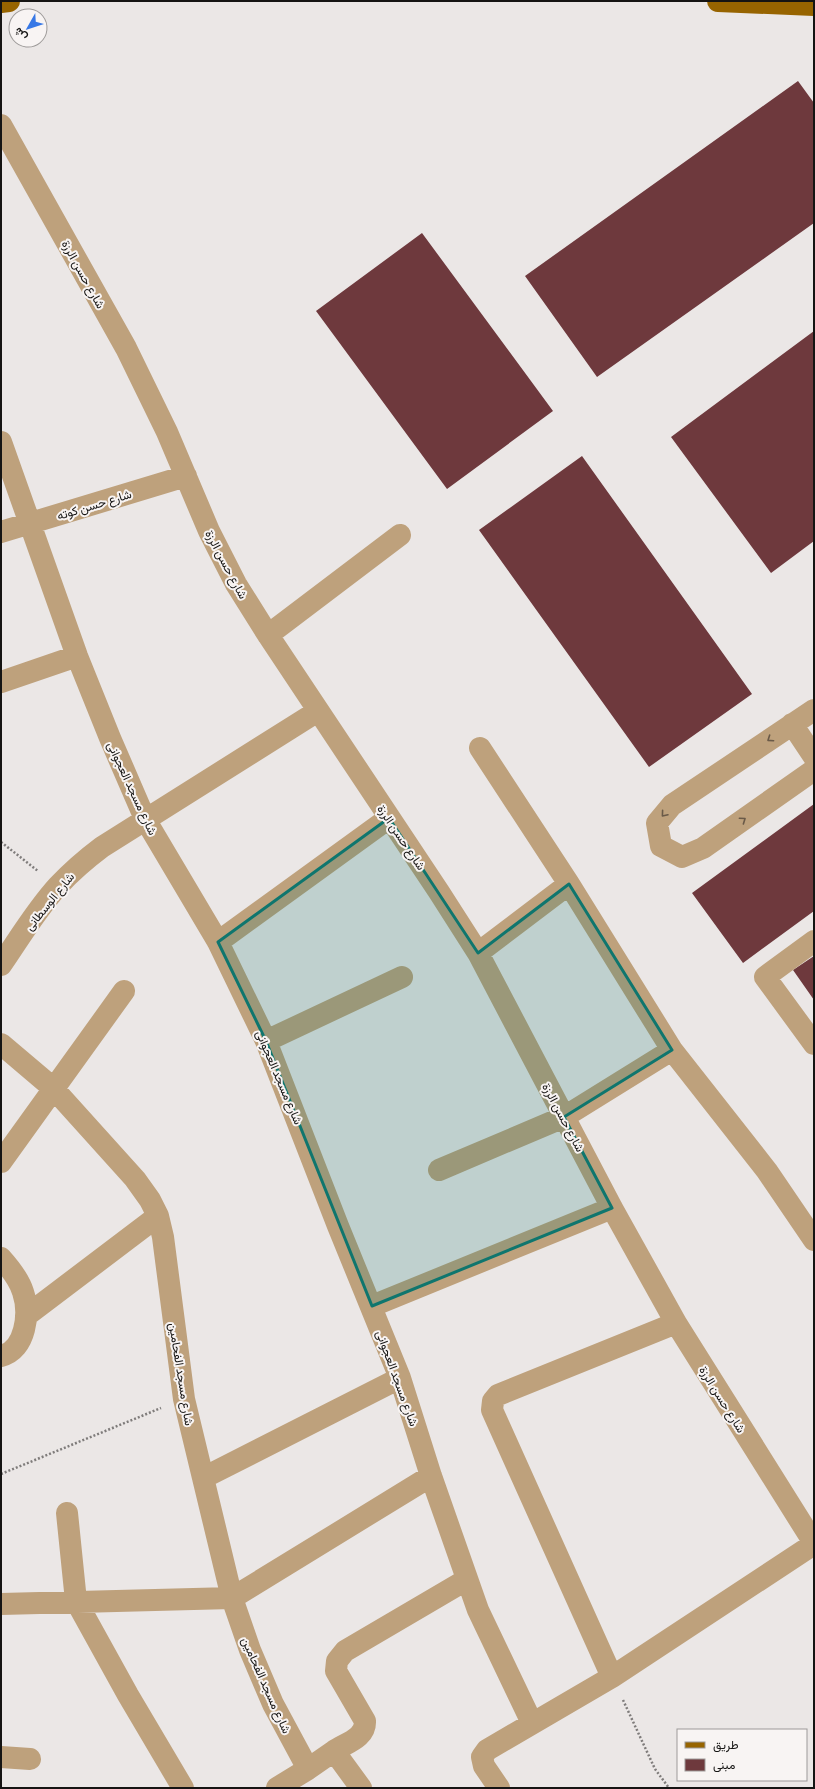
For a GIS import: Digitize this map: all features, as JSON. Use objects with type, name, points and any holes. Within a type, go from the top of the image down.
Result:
[{"type":"main road","points":[[1,2],[9,1]]},
{"type":"main road","points":[[718,1],[814,5]]},
{"type":"street","name":"شارع حسن الرزة","points":[[1,125],[126,348],[164,425],[209,531],[236,584],[318,711],[440,892],[478,953],[612,1208],[676,1323],[814,1543]]},
{"type":"street","name":"شارع مسجد العجوانى","points":[[1,442],[77,656],[145,819],[218,942],[266,1041],[338,1226],[372,1306],[400,1378],[466,1580],[478,1610],[532,1723]]},
{"type":"street","name":"شارع حسن كوته","points":[[1,532],[186,476]]},
{"type":"street","points":[[268,635],[400,535]]},
{"type":"street","points":[[1,682],[77,656]]},
{"type":"street","points":[[814,710],[672,805],[657,822],[661,846],[682,857],[704,848],[814,770]]},
{"type":"street","name":"شارع الوسطانى","points":[[1,965],[40,908],[78,865],[102,847],[145,819],[318,711]]},
{"type":"street","points":[[792,724],[814,757]]},
{"type":"street","points":[[480,748],[569,884],[672,1050],[767,1171],[814,1240]]},
{"type":"street","points":[[218,942],[389,818]]},
{"type":"street","points":[[478,953],[569,884]]},
{"type":"street","points":[[814,941],[765,977],[814,1044]]},
{"type":"street","points":[[266,1041],[402,977]]},
{"type":"street","points":[[1,1162],[124,991]]},
{"type":"street","name":"شارع مسجد الفحامين","points":[[1,1044],[53,1088],[135,1179],[150,1200],[158,1216],[163,1237],[184,1399],[232,1598],[250,1650],[273,1704],[308,1770]]},
{"type":"street","points":[[439,1170],[564,1117],[672,1050]]},
{"type":"street","points":[[372,1306],[612,1208]]},
{"type":"street","points":[[26,1316],[158,1216]]},
{"type":"street","points":[[1,1258],[11,1270],[23,1292],[26,1316],[20,1342],[16,1348],[7,1355],[1,1356]]},
{"type":"street","points":[[612,1677],[492,1410],[493,1401],[498,1395],[676,1323]]},
{"type":"street","points":[[202,1478],[400,1378]]},
{"type":"street","points":[[1,1604],[232,1598],[431,1476]]},
{"type":"street","points":[[67,1514],[76,1601],[128,1695],[183,1788]]},
{"type":"street","points":[[499,1788],[484,1766],[482,1757],[487,1750],[612,1677],[814,1543]]},
{"type":"street","points":[[277,1788],[308,1770],[334,1751],[361,1735],[365,1727],[365,1721],[336,1671],[337,1661],[345,1651],[466,1580]]},
{"type":"street","points":[[334,1751],[361,1788]]},
{"type":"street","points":[[1,1757],[30,1759]]},
{"type":"path","points":[[1,842],[58,886]]},
{"type":"path","points":[[1,1474],[184,1399]]},
{"type":"path","points":[[612,1677],[655,1769],[669,1788]]},
{"type":"highlighted area","points":[[389,818],[478,953],[569,884],[672,1050],[564,1117],[612,1208],[372,1306],[266,1041],[218,942]]},
{"type":"building","points":[[798,81],[814,103],[814,223],[597,377],[525,276]]},
{"type":"building","points":[[422,233],[553,411],[447,489],[316,311]]},
{"type":"building","points":[[814,331],[814,541],[771,573],[671,437]]},
{"type":"building","points":[[582,456],[752,694],[649,767],[479,530]]},
{"type":"building","points":[[814,804],[814,911],[743,963],[692,893]]},
{"type":"building","points":[[814,956],[814,1000],[793,970]]}]
